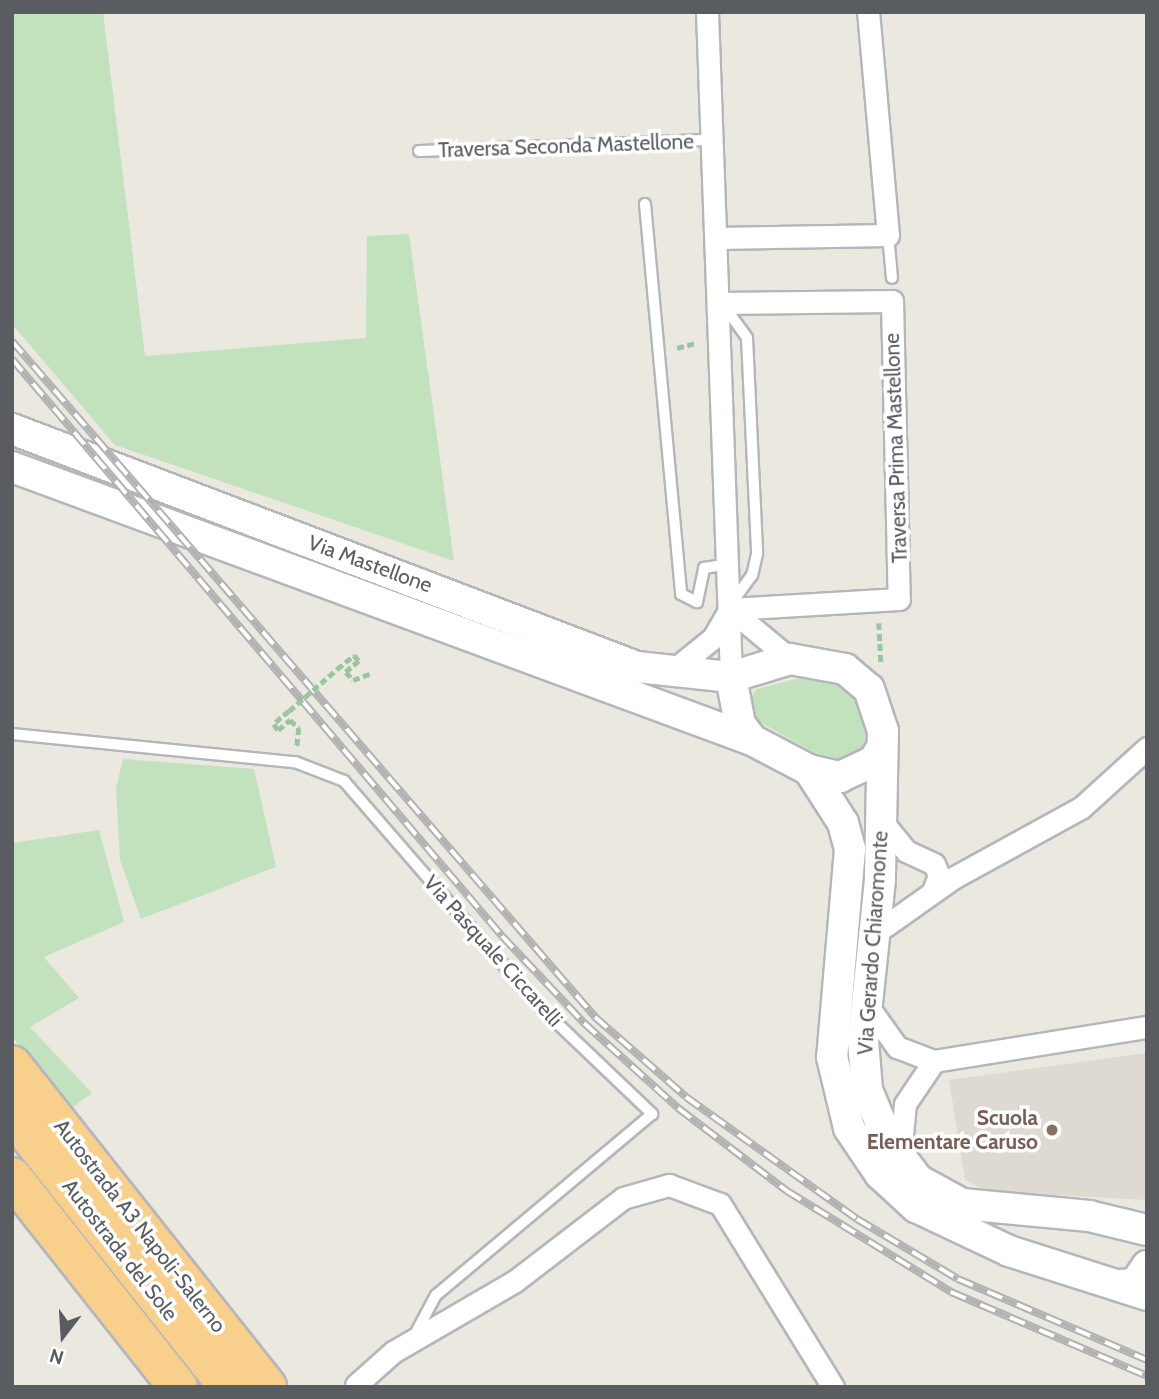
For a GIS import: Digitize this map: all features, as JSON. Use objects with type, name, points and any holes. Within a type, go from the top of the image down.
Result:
[{"type":"highway","name":"Autostrada A3 Napoli-Salerno","points":[[12,1065],[267,1387]]},
{"type":"highway","name":"Autostrada del Sole","points":[[12,1114],[228,1387]]},
{"type":"highway","points":[[12,1177],[178,1387]]},
{"type":"street","name":"Traversa Seconda Mastellone","points":[[707,12],[720,303],[731,677]]},
{"type":"street","points":[[716,238],[888,235],[869,12]]},
{"type":"street","name":"Traversa Prima Mastellone","points":[[720,303],[892,301],[900,597],[878,602]]},
{"type":"street","name":"Via Mastellone","points":[[12,429],[625,663],[671,672],[731,677]]},
{"type":"street","name":"Via Mastellone","points":[[12,467],[657,705]]},
{"type":"street","points":[[730,607],[878,602]]},
{"type":"street","points":[[730,607],[790,659]]},
{"type":"street","points":[[671,672],[713,638],[730,607]]},
{"type":"street","name":"Via Gerardo Chiaromonte","points":[[731,677],[790,659],[845,668],[869,690],[882,747],[881,820],[867,1005],[867,1090],[901,1157],[918,1180],[962,1204],[1088,1216],[1147,1230]]},
{"type":"street","points":[[731,677],[740,724],[752,740]]},
{"type":"street","name":"Via Gerardo Chiaromonte","points":[[657,705],[752,740],[809,770],[843,823],[850,849],[832,1056],[849,1128],[880,1174],[916,1207],[999,1247],[1147,1295]]},
{"type":"street","points":[[809,770],[840,777],[874,761],[882,747]]},
{"type":"street","points":[[874,934],[933,891],[1082,807],[1147,748]]},
{"type":"street","points":[[881,820],[906,851],[923,859],[939,876],[933,891]]},
{"type":"street","points":[[867,1005],[897,1047],[934,1061],[1147,1027]]},
{"type":"street","points":[[901,1157],[905,1104],[934,1061]]},
{"type":"street","name":"Via Pasquale Ciccarelli","points":[[356,1385],[412,1340],[515,1281],[623,1198],[669,1185],[720,1204],[833,1387]]},
{"type":"street","points":[[1118,1285],[1135,1284],[1147,1266]]},
{"type":"lane","name":"Traversa Seconda Mastellone","points":[[419,150],[712,140]]},
{"type":"lane","points":[[645,204],[683,597],[700,600],[706,566],[729,564]]},
{"type":"lane","points":[[888,235],[892,278]]},
{"type":"lane","points":[[720,303],[747,338],[757,554],[752,575],[730,607]]},
{"type":"lane","name":"Via Pasquale Ciccarelli","points":[[12,734],[295,762],[344,781],[536,1003],[652,1116],[436,1295],[412,1340]]},
{"type":"path","points":[[677,358],[677,344],[721,342]]},
{"type":"path","points":[[878,602],[881,678]]},
{"type":"path","points":[[295,762],[299,728],[290,720],[278,730],[274,724],[354,655],[359,661],[346,672],[353,680],[372,673]]},
{"type":"shaded area","name":"Scuola Elementare Caruso","points":[[1147,1053],[1147,1200],[986,1191],[965,1180],[949,1080]]},
{"type":"green space","points":[[103,12],[145,356],[366,338],[367,236],[409,234],[454,561],[115,445],[12,324],[12,14]]},
{"type":"green space","points":[[811,675],[842,683],[866,715],[866,745],[851,764],[828,760],[751,717],[750,698],[757,689]]},
{"type":"green space","points":[[123,759],[254,769],[276,867],[141,919],[120,860],[116,788]]},
{"type":"green space","points":[[99,830],[124,922],[44,957],[79,998],[30,1027],[92,1093],[68,1111],[12,1036],[12,843]]},
{"type":"railway","points":[[12,341],[595,1017],[686,1097],[857,1219],[958,1279],[1147,1360]]},
{"type":"railway","points":[[12,359],[502,936],[584,1023],[678,1108],[787,1191],[951,1292],[1147,1376]]},
{"type":"place","name":"Scuola Elementare Caruso","points":[[1052,1130]]}]
